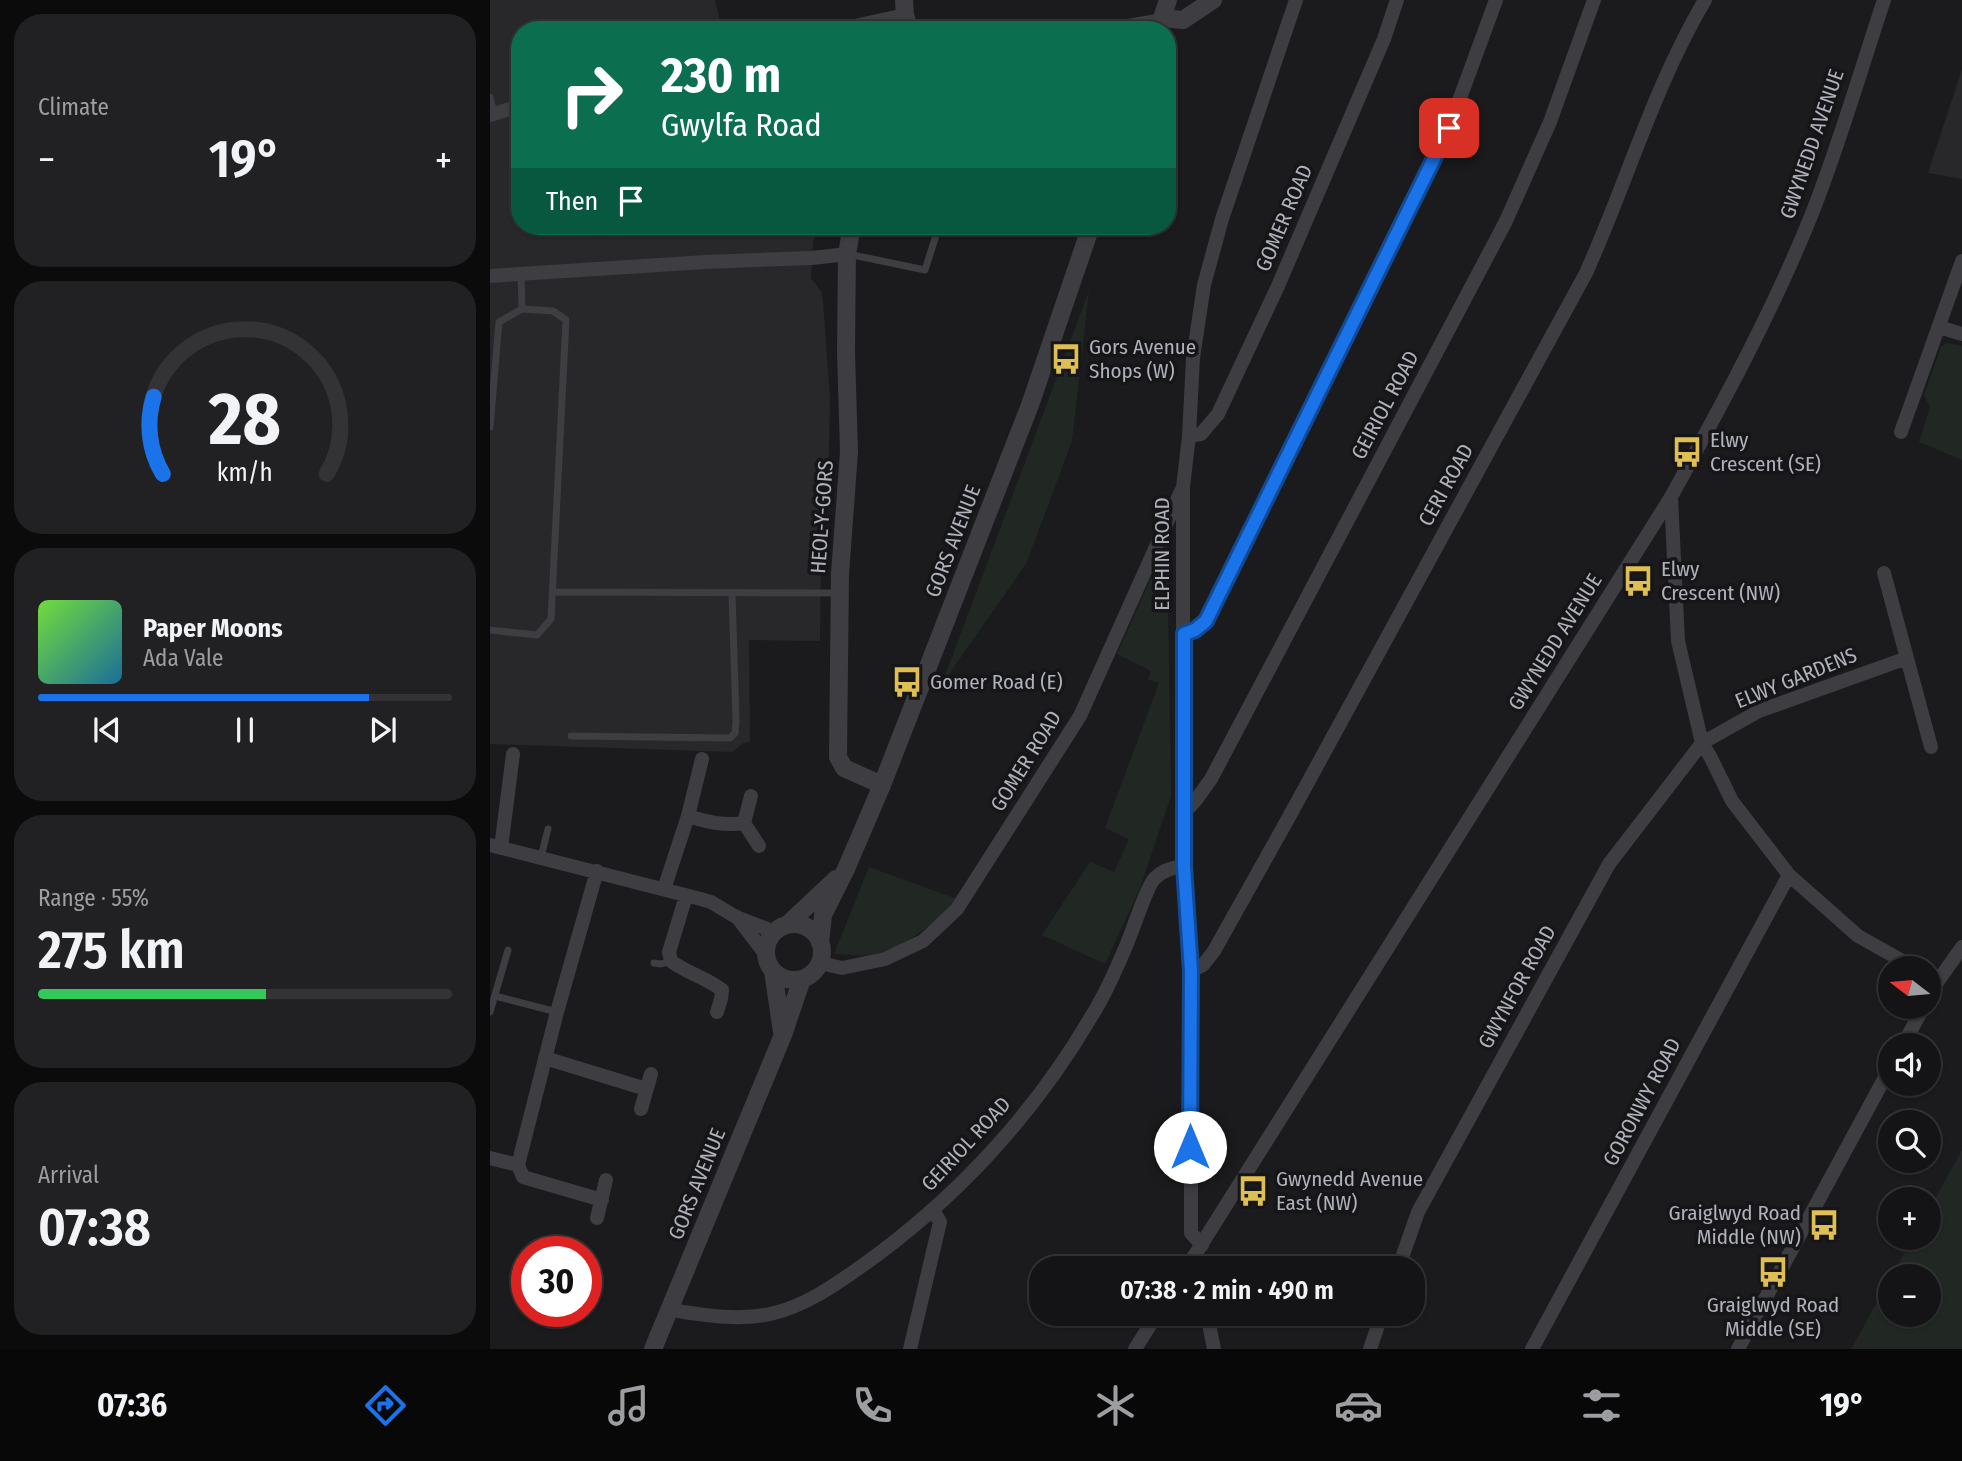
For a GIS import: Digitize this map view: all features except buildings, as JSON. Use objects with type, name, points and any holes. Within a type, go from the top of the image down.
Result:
[{"type":"street","points":[[1161,21],[1168,0]]},
{"type":"street","points":[[1176,21],[1183,20],[1213,0]]},
{"type":"street","name":"ELPHIN ROAD","points":[[1202,1245],[1191,1233],[1191,971],[1183,814],[1183,487],[1194,358],[1204,285],[1222,219],[1296,0]]},
{"type":"street","name":"GOMER ROAD","points":[[1189,436],[1201,434],[1223,402],[1278,286],[1384,39],[1397,0]]},
{"type":"street","points":[[1184,634],[1195,630],[1206,621],[1261,511],[1449,128],[1496,0]]},
{"type":"street","name":"GEIRIOL ROAD","points":[[1183,814],[1211,779],[1506,222],[1550,122],[1594,0]]},
{"type":"street","name":"CERI ROAD","points":[[1191,971],[1203,965],[1214,951],[1586,273],[1608,225],[1656,97],[1705,0]]},
{"type":"street","name":"GWYNEDD AVENUE","points":[[1195,1256],[1671,497],[1784,280],[1829,167],[1884,0]]},
{"type":"street","points":[[878,21],[906,15]]},
{"type":"street","points":[[492,115],[511,109]]},
{"type":"street","name":"HEOL-Y-GORS","points":[[850,235],[847,254],[846,352],[849,452],[839,593],[838,757],[844,768],[882,785]]},
{"type":"street","name":"GORS AVENUE","points":[[820,943],[823,915],[882,785],[1030,405],[1088,235]]},
{"type":"street","points":[[490,276],[847,254]]},
{"type":"street","points":[[1901,432],[1913,418],[1960,254]]},
{"type":"street","points":[[1938,327],[1962,334]]},
{"type":"street","name":"GOMER ROAD","points":[[820,963],[842,968],[885,960],[923,940],[957,909],[1080,716],[1183,487]]},
{"type":"street","points":[[1671,497],[1678,641],[1702,743],[1732,801],[1789,875],[1858,936],[1894,956]]},
{"type":"street","points":[[1885,573],[1931,747]]},
{"type":"street","name":"ELWY GARDENS","points":[[1702,743],[1759,711],[1908,658]]},
{"type":"street","name":"GWYNFOR ROAD","points":[[1403,1256],[1418,1212],[1609,864],[1702,743]]},
{"type":"street","points":[[513,754],[496,846],[711,902],[736,917],[781,928],[797,924],[815,934],[820,943],[820,963],[811,974],[802,979],[784,979],[736,917]]},
{"type":"street","points":[[664,889],[688,816],[702,760]]},
{"type":"street","points":[[751,796],[744,823],[759,846]]},
{"type":"street","points":[[688,816],[711,824],[744,823]]},
{"type":"street","name":"GEIRIOL ROAD","points":[[670,1310],[739,1318],[791,1308],[826,1291],[896,1242],[967,1178],[1012,1129],[1051,1079],[1093,1016],[1126,947],[1153,879],[1174,867],[1184,866]]},
{"type":"street","name":"GORS AVENUE","points":[[781,928],[846,869]]},
{"type":"street","points":[[597,871],[556,1012],[518,1165],[523,1177],[602,1200]]},
{"type":"street","name":"GORONWY ROAD","points":[[1532,1349],[1789,875]]},
{"type":"street","points":[[686,896],[669,952],[671,961],[722,990],[717,1012]]},
{"type":"street","points":[[781,928],[766,945],[783,1035]]},
{"type":"street","points":[[1941,969],[1962,947]]},
{"type":"street","name":"GORS AVENUE","points":[[653,1349],[783,1035],[802,979]]},
{"type":"street","points":[[545,1058],[646,1089]]},
{"type":"street","points":[[640,1109],[651,1073]]},
{"type":"street","points":[[1738,1349],[1878,1091]]},
{"type":"street","points":[[490,1158],[518,1165]]},
{"type":"street","points":[[597,1218],[606,1180]]},
{"type":"street","points":[[910,1349],[940,1222],[933,1210]]},
{"type":"street","points":[[1135,1349],[1149,1326]]},
{"type":"street","points":[[1209,1326],[1214,1349]]},
{"type":"street","points":[[1370,1349],[1378,1326]]},
{"type":"lane","points":[[490,97],[492,115]]},
{"type":"lane","points":[[847,254],[925,270],[936,235]]},
{"type":"lane","points":[[521,274],[522,309]]},
{"type":"lane","points":[[490,427],[499,322],[522,309],[553,311],[566,320],[551,619],[537,635],[490,630]]},
{"type":"lane","points":[[554,592],[839,593]]},
{"type":"lane","points":[[571,736],[730,738],[735,733],[736,721],[732,593]]},
{"type":"lane","points":[[541,857],[548,829]]},
{"type":"lane","points":[[490,1012],[508,950]]},
{"type":"lane","points":[[654,963],[671,961]]},
{"type":"lane","points":[[495,996],[556,1012]]},
{"type":"shaded area","points":[[490,0],[715,0],[720,21],[511,21],[511,235],[815,235],[811,278],[821,291],[823,301],[830,399],[829,454],[821,555],[820,641],[749,640],[750,742],[743,743],[732,752],[490,744]]},
{"type":"shaded area","points":[[1962,69],[1962,179],[1928,173]]},
{"type":"shaded area","points":[[1089,291],[1072,441],[1026,564],[942,684]]},
{"type":"shaded area","points":[[1947,343],[1962,346],[1962,460],[1919,442],[1930,407],[1924,395],[1941,347]]},
{"type":"shaded area","points":[[1167,543],[1171,796],[1140,888],[1105,964],[1042,935],[1090,862],[1114,872],[1129,839],[1105,828],[1159,683],[1148,679],[1151,671],[1117,654]]},
{"type":"shaded area","points":[[869,867],[957,899],[928,926],[894,948],[868,955],[834,954]]},
{"type":"shaded area","points":[[1962,1150],[1962,1349],[1851,1349],[1878,1301],[1878,1327],[1941,1327],[1941,1264],[1898,1264],[1906,1250],[1941,1250],[1941,1188]]},
{"type":"place","name":"Gors Avenue Shops (W)","points":[[1066,359]]},
{"type":"place","name":"Elwy Crescent (SE)","points":[[1687,452]]},
{"type":"place","name":"Elwy Crescent (NW)","points":[[1638,581]]},
{"type":"place","name":"Gomer Road (E)","points":[[907,682]]},
{"type":"place","name":"Gwynedd Avenue East (NW)","points":[[1253,1191]]},
{"type":"place","name":"Graiglwyd Road Middle (NW)","points":[[1824,1225]]},
{"type":"place","name":"Graiglwyd Road Middle (SE)","points":[[1773,1272]]},
{"type":"route","points":[[1190,1147],[1191,971],[1183,814],[1184,634],[1195,630],[1206,621],[1449,128]]}]
